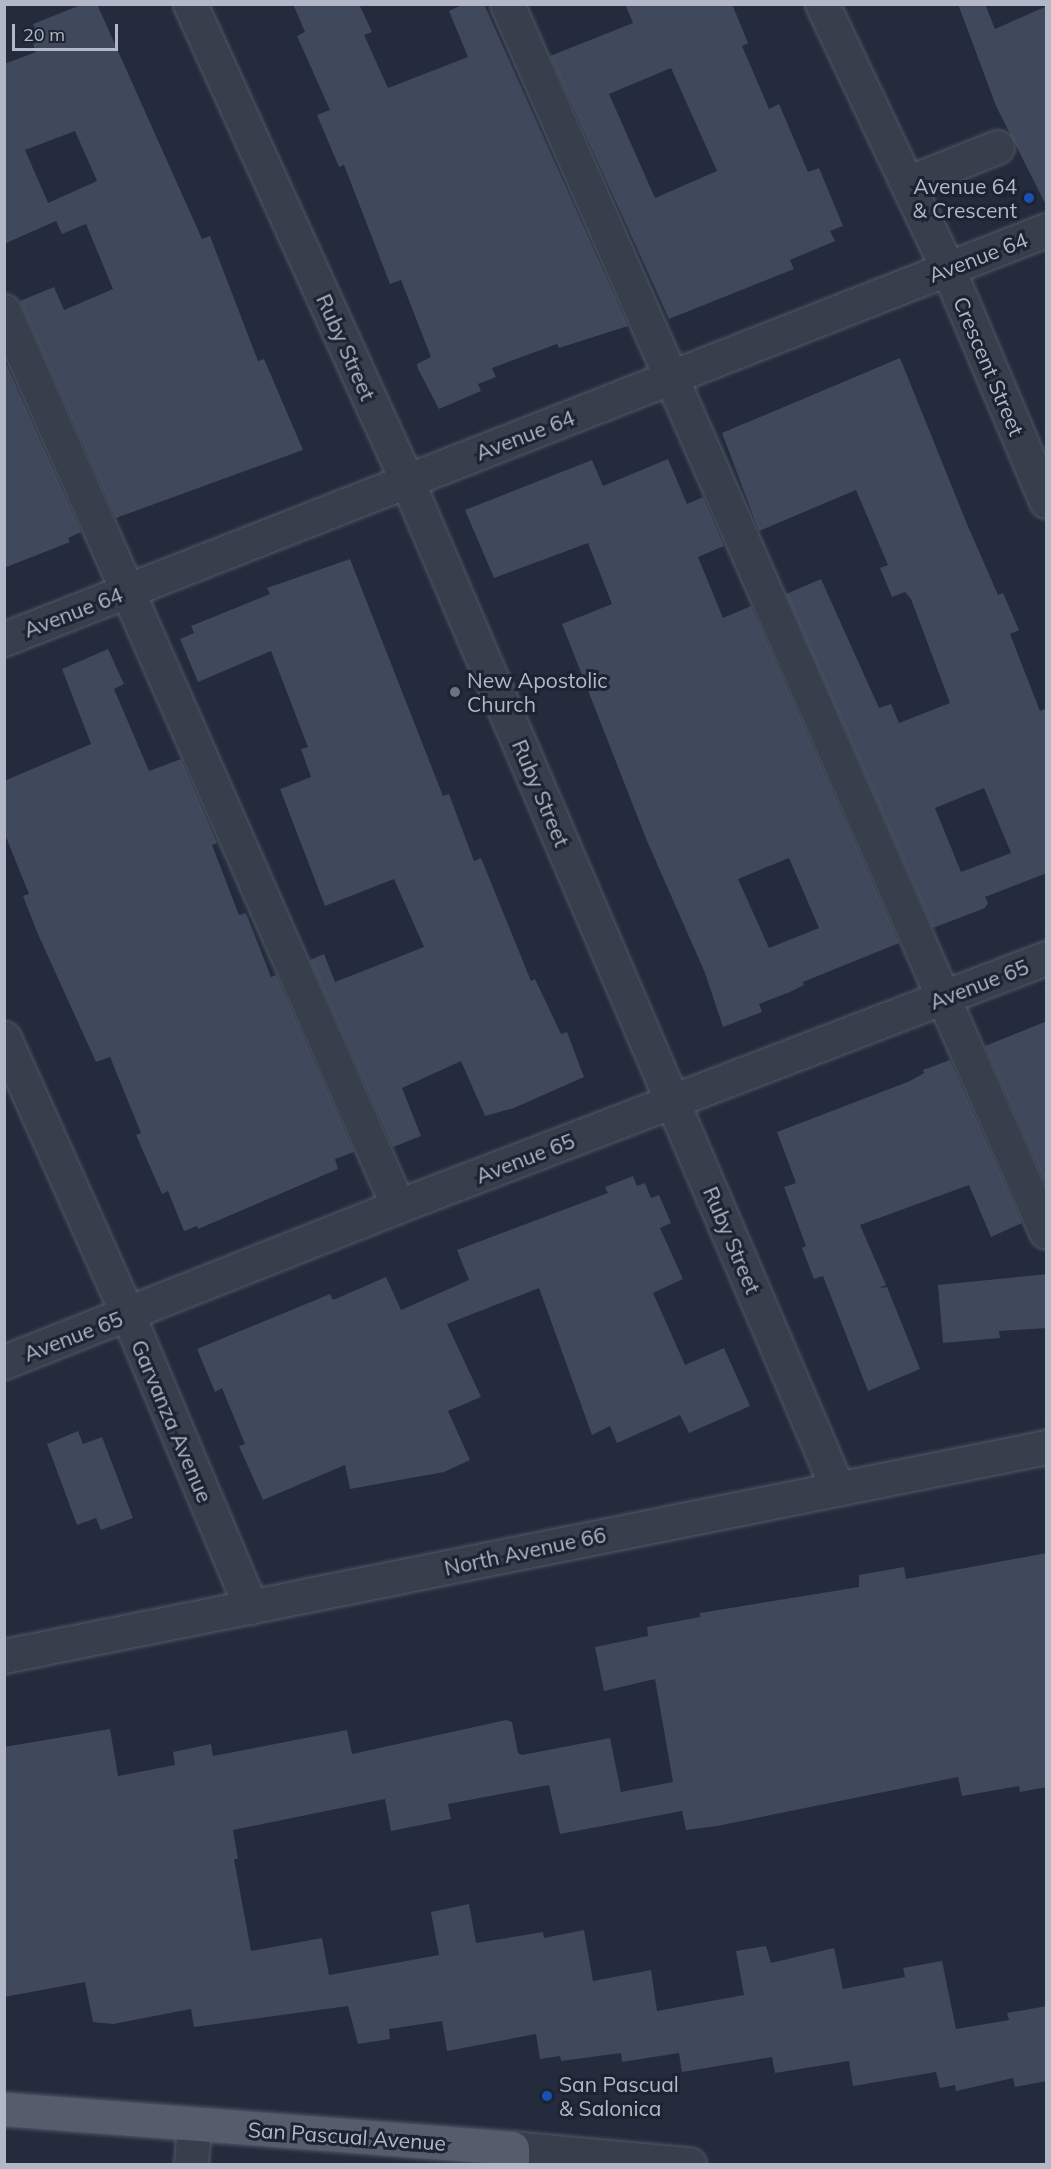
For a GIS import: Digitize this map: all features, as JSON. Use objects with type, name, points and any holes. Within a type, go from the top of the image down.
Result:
[{"type":"main road","name":"San Pascual Avenue","points":[[4,2109],[194,2124],[512,2156]]},
{"type":"street","name":"Ruby Street","points":[[190,4],[407,481],[837,1487]]},
{"type":"street","points":[[507,4],[941,999],[1047,1232]]},
{"type":"street","name":"Crescent Street","points":[[822,4],[948,269],[1047,501]]},
{"type":"street","points":[[907,183],[997,147]]},
{"type":"street","name":"Avenue 64","points":[[4,639],[1047,230]]},
{"type":"street","points":[[4,311],[130,590],[398,1206]]},
{"type":"street","name":"Avenue 65","points":[[4,1362],[128,1315],[398,1206],[1047,958]]},
{"type":"street","name":"Garvanza Avenue","points":[[4,1038],[128,1315],[251,1607]]},
{"type":"street","name":"North Avenue 66","points":[[4,1656],[1047,1446]]},
{"type":"street","points":[[191,2164],[194,2124]]},
{"type":"street","name":"San Pascual Avenue","points":[[512,2156],[689,2164]]},
{"type":"building","points":[[83,4],[97,4],[202,239],[210,236],[258,361],[264,359],[303,450],[116,518],[20,301],[54,287],[64,310],[113,289],[86,224],[62,234],[52,212],[56,221],[4,244],[4,64],[36,52],[33,44],[40,41],[33,24]],"holes":[[[75,131],[97,181],[48,203],[25,150]]]},
{"type":"building","points":[[293,4],[359,4],[372,32],[364,35],[388,88],[468,57],[449,11],[464,4],[484,4],[628,326],[559,348],[557,344],[492,368],[496,377],[478,384],[481,391],[439,409],[418,369],[417,364],[431,357],[401,280],[390,284],[344,165],[339,167],[317,115],[330,110],[297,36],[305,32]]},
{"type":"building","points":[[625,4],[732,4],[748,43],[742,46],[769,109],[779,104],[808,172],[819,168],[843,226],[830,231],[835,241],[790,260],[794,269],[669,319],[550,56],[633,23]],"holes":[[[671,68],[717,171],[655,198],[609,94]]]},
{"type":"building","points":[[958,4],[985,4],[995,29],[1047,6],[1047,207],[996,106]]},
{"type":"building","points":[[900,358],[998,595],[1003,593],[1019,630],[1010,634],[1040,711],[1047,708],[1047,873],[985,897],[988,903],[985,908],[933,928],[786,594],[821,579],[879,708],[891,704],[899,723],[950,703],[911,599],[905,592],[892,597],[880,568],[888,565],[856,490],[759,531],[722,433]],"holes":[[[984,788],[1011,853],[961,872],[935,808]]]},
{"type":"building","points":[[4,359],[81,532],[68,538],[70,542],[4,568]]},
{"type":"building","points":[[668,459],[687,504],[703,497],[724,546],[698,557],[723,618],[751,606],[899,943],[803,982],[804,985],[790,992],[759,1004],[762,1012],[723,1027],[705,973],[647,841],[562,624],[612,604],[588,543],[494,578],[465,510],[592,460],[603,486]],"holes":[[[789,858],[819,928],[769,948],[738,879]]]},
{"type":"building","points":[[350,559],[443,796],[449,794],[474,861],[481,858],[531,981],[535,979],[561,1034],[567,1032],[584,1077],[514,1108],[485,1116],[461,1061],[402,1088],[421,1136],[393,1147],[310,960],[324,954],[335,982],[424,947],[394,879],[325,906],[280,789],[311,777],[301,749],[308,747],[271,651],[198,682],[180,639],[194,633],[191,626],[270,594],[267,588]]},
{"type":"building","points":[[108,649],[124,684],[114,689],[149,771],[181,759],[217,843],[212,845],[239,915],[246,913],[271,977],[276,975],[354,1152],[335,1159],[338,1169],[198,1229],[197,1226],[184,1231],[168,1191],[162,1194],[136,1135],[141,1133],[110,1057],[96,1062],[37,932],[23,896],[29,894],[4,832],[4,781],[91,744],[62,669]]},
{"type":"building","points":[[1047,1021],[1047,1179],[1044,1180],[985,1046]]},
{"type":"building","points":[[950,1060],[1022,1223],[991,1237],[969,1185],[860,1225],[886,1285],[879,1288],[887,1287],[920,1369],[868,1391],[823,1276],[814,1279],[802,1248],[806,1246],[784,1187],[796,1183],[777,1132],[910,1081],[924,1073],[923,1070]]},
{"type":"building","points":[[633,1176],[637,1186],[645,1183],[651,1198],[659,1195],[671,1223],[660,1228],[683,1279],[653,1293],[685,1365],[724,1348],[750,1406],[689,1433],[680,1415],[617,1443],[610,1426],[592,1435],[539,1288],[447,1324],[481,1397],[448,1411],[470,1460],[444,1472],[350,1489],[345,1465],[263,1500],[239,1446],[245,1444],[222,1388],[215,1392],[197,1349],[330,1294],[333,1300],[386,1277],[401,1310],[469,1280],[457,1250],[608,1193],[605,1187]]},
{"type":"building","points":[[1047,1274],[1047,1328],[999,1331],[1000,1338],[943,1343],[938,1285]]},
{"type":"building","points":[[78,1431],[83,1444],[102,1437],[133,1518],[101,1530],[96,1518],[77,1525],[47,1444]]},
{"type":"building","points":[[1047,1553],[1047,1787],[1020,1792],[1019,1786],[962,1796],[958,1777],[717,1826],[686,1830],[682,1811],[560,1834],[549,1785],[448,1804],[451,1819],[391,1831],[385,1799],[233,1830],[238,1859],[234,1859],[251,1951],[322,1938],[329,1975],[439,1955],[431,1912],[469,1904],[476,1943],[543,1932],[544,1938],[584,1930],[593,1981],[651,1970],[657,2011],[744,1995],[736,1951],[766,1946],[771,1963],[834,1948],[843,1989],[905,1977],[903,1968],[942,1961],[956,2029],[1009,2020],[1007,2013],[1047,2006],[1047,2081],[1015,2087],[1013,2078],[956,2091],[955,2085],[940,2088],[936,2072],[853,2086],[849,2061],[775,2073],[772,2057],[682,2072],[679,2053],[622,2062],[621,2053],[561,2061],[560,2056],[540,2059],[536,2034],[447,2051],[442,2021],[389,2029],[390,2039],[358,2044],[348,2006],[194,2027],[191,2009],[113,2024],[93,2022],[85,1982],[4,1997],[4,1747],[110,1729],[118,1776],[175,1765],[173,1752],[211,1744],[213,1756],[347,1730],[352,1754],[506,1720],[512,1722],[518,1753],[522,1755],[610,1738],[621,1792],[673,1782],[655,1679],[604,1691],[595,1647],[648,1636],[647,1627],[700,1617],[700,1613],[859,1587],[859,1575],[904,1567],[906,1579]]},
{"type":"place","name":"Avenue 64 & Crescent","points":[[1029,198]]},
{"type":"place","name":"New Apostolic Church","points":[[455,692]]},
{"type":"place","name":"San Pascual & Salonica","points":[[547,2096]]}]
